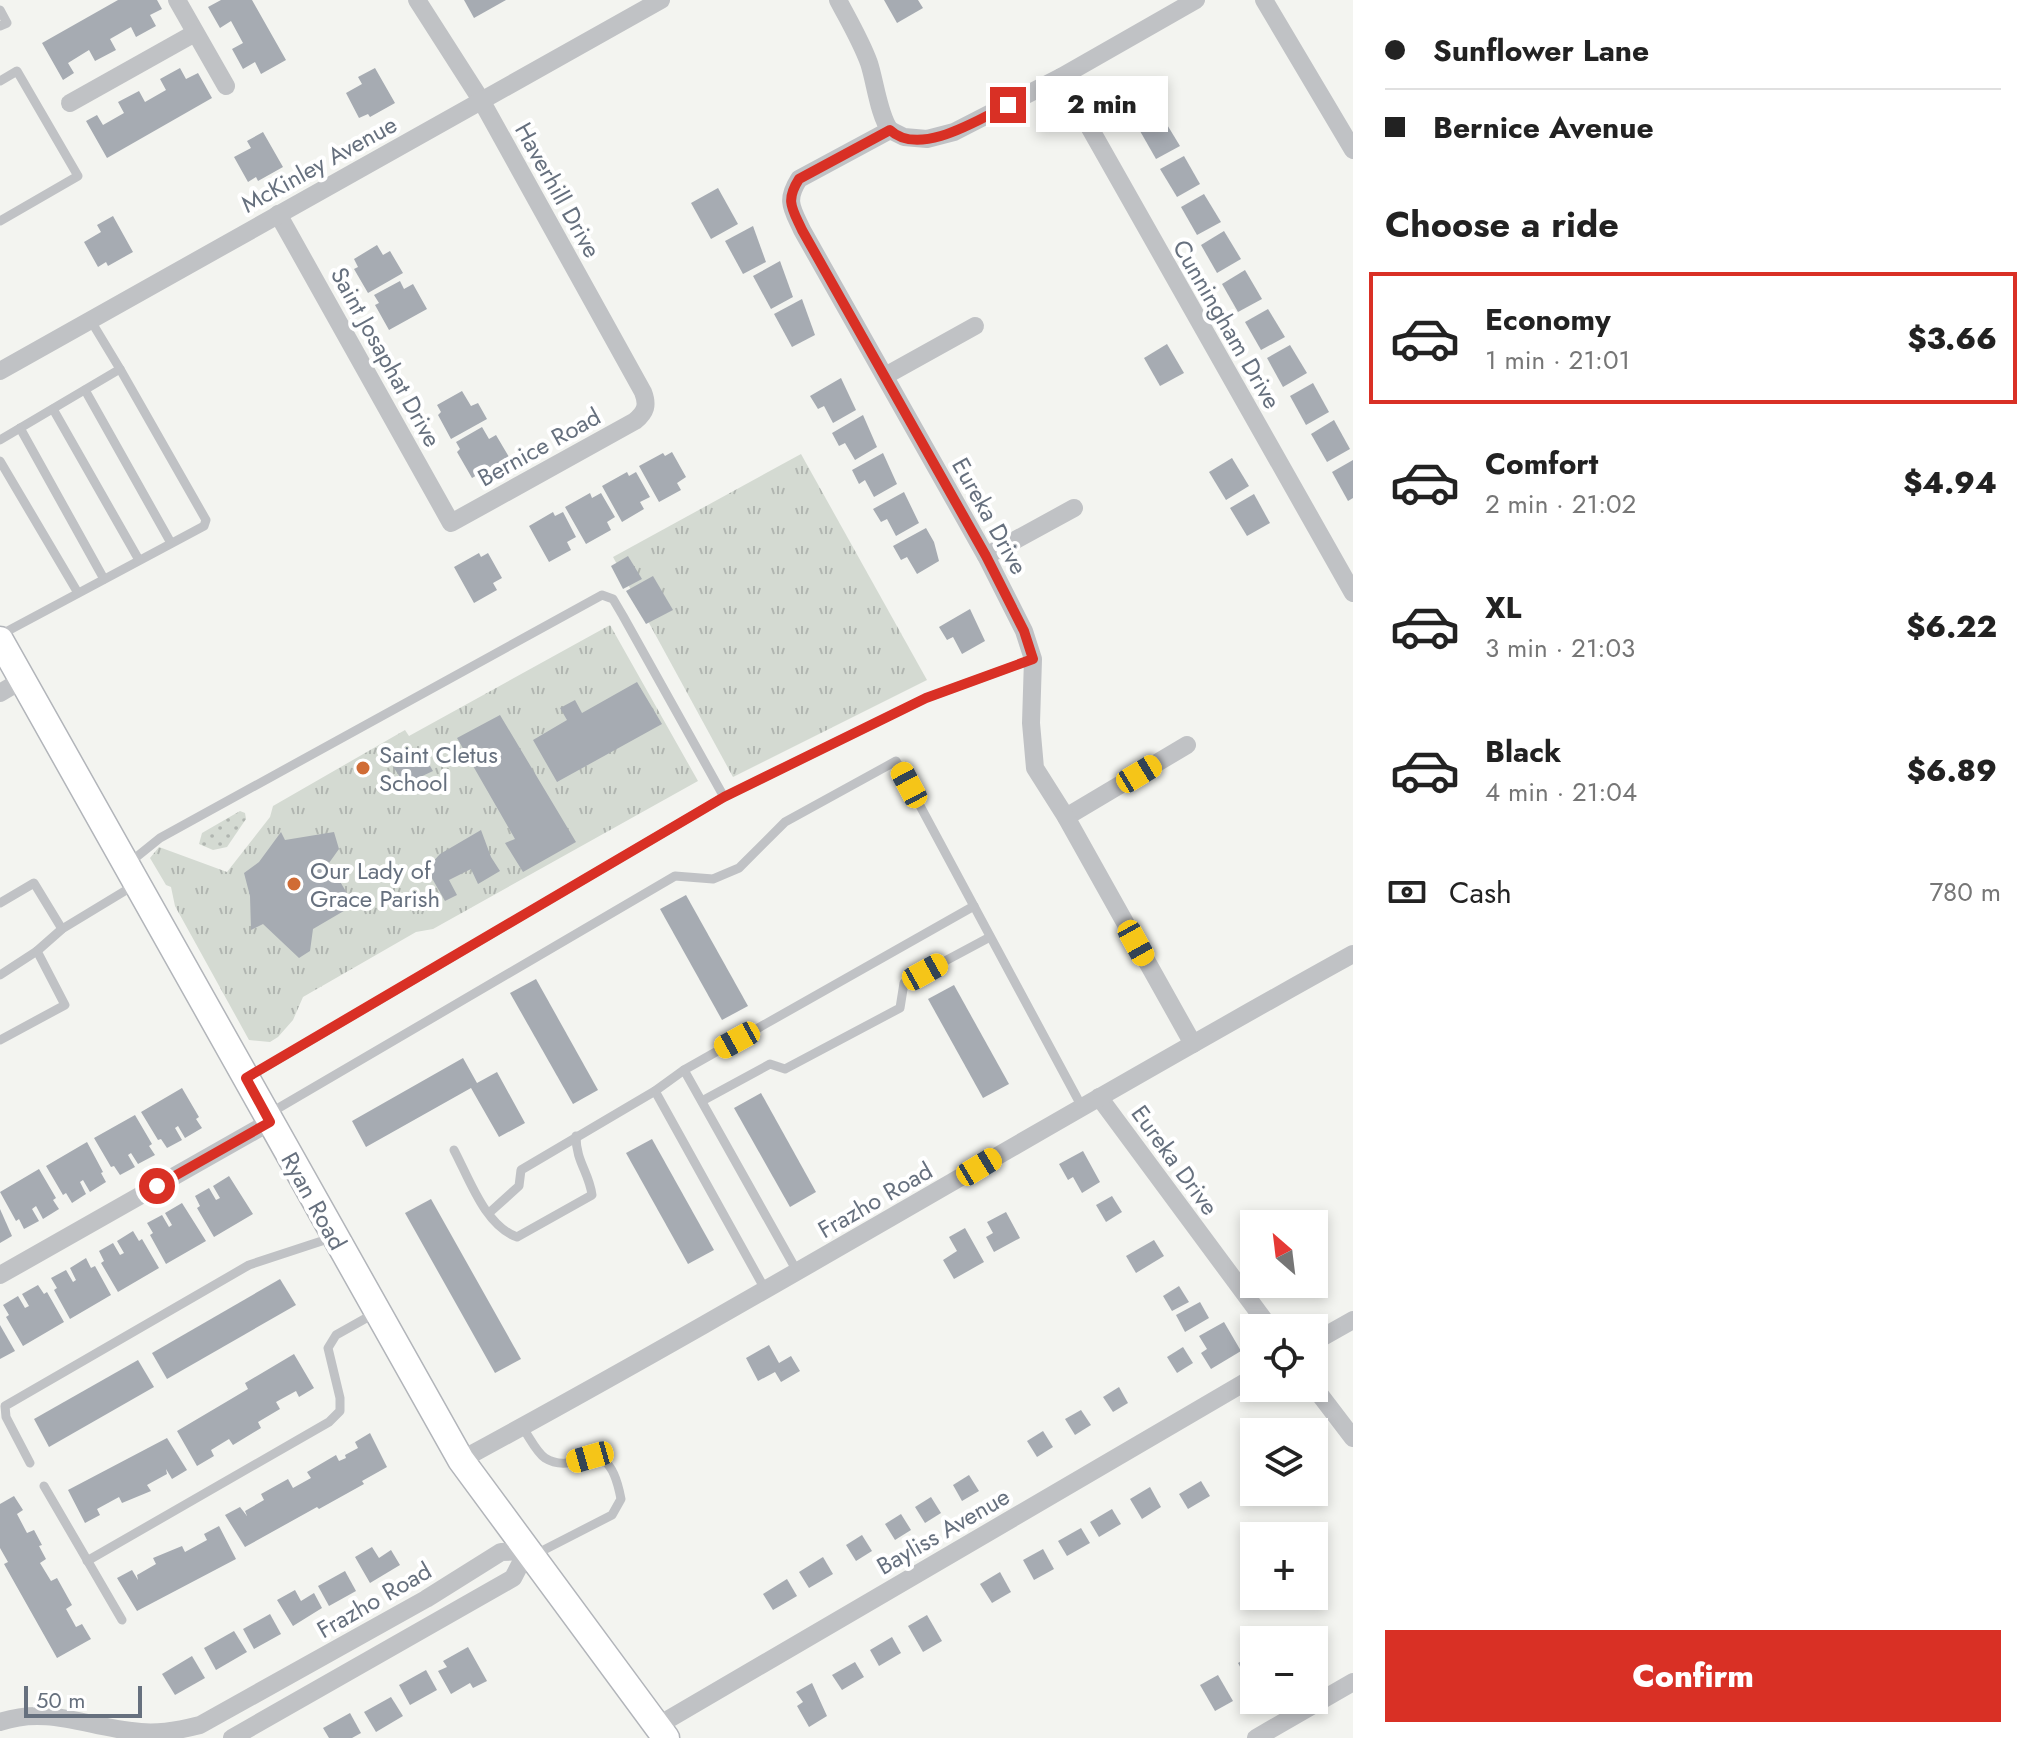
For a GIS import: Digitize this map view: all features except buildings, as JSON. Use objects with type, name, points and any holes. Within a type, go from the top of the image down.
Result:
[{"type":"main road","name":"Ryan Road","points":[[0,638],[11,686],[131,875],[461,1460],[662,1732]]},
{"type":"street","points":[[177,0],[226,86]]},
{"type":"street","name":"Haverhill Drive","points":[[417,0],[481,100],[643,392],[646,408]]},
{"type":"street","name":"McKinley Avenue","points":[[0,371],[661,0]]},
{"type":"street","points":[[838,0],[868,61],[882,116],[890,130],[904,137],[927,139],[954,132],[1061,77],[1196,0]]},
{"type":"street","points":[[1264,0],[1353,150]]},
{"type":"street","points":[[70,103],[195,33]]},
{"type":"street","name":"Cunningham Drive","points":[[1061,77],[1353,593]]},
{"type":"street","name":"Eureka Drive","points":[[890,130],[799,179],[791,192],[791,205],[802,230],[986,556],[1024,631],[1033,659],[1031,723],[1035,768],[1066,817],[1193,1044]]},
{"type":"street","name":"Saint Josaphat Drive","points":[[278,214],[451,523]]},
{"type":"street","points":[[885,376],[975,326]]},
{"type":"street","name":"Bernice Road","points":[[451,523],[635,421],[646,408]]},
{"type":"street","points":[[986,556],[1074,508]]},
{"type":"street","points":[[1066,817],[1187,745]]},
{"type":"street","name":"Frazho Road","points":[[461,1460],[798,1273],[1099,1097],[1353,954]]},
{"type":"street","name":"Eureka Drive","points":[[1099,1097],[1260,1314]]},
{"type":"street","points":[[0,1275],[268,1119]]},
{"type":"street","points":[[1328,1334],[1353,1320]]},
{"type":"street","name":"Bayliss Avenue","points":[[662,1732],[1240,1385]]},
{"type":"street","points":[[1325,1402],[1353,1438]]},
{"type":"street","name":"Frazho Road","points":[[0,1722],[36,1714],[153,1733],[200,1725],[426,1599],[501,1552],[529,1554],[513,1578],[232,1738]]},
{"type":"street","points":[[1256,1738],[1353,1682]]},
{"type":"lane","points":[[0,10],[7,23],[0,26]]},
{"type":"lane","points":[[0,81],[17,71],[78,176],[0,221]]},
{"type":"lane","points":[[0,638],[204,526],[206,520],[91,321]]},
{"type":"lane","points":[[0,440],[120,369]]},
{"type":"lane","points":[[85,390],[171,543]]},
{"type":"lane","points":[[53,409],[139,560]]},
{"type":"lane","points":[[20,428],[104,579]]},
{"type":"lane","points":[[0,461],[78,593]]},
{"type":"lane","points":[[0,975],[37,951],[131,875],[160,838],[602,595],[613,599],[724,797]]},
{"type":"lane","points":[[246,1078],[724,797],[926,698],[1033,659]]},
{"type":"lane","points":[[268,1119],[675,876],[713,879],[739,868],[785,822],[896,761],[1082,1107]]},
{"type":"lane","points":[[0,903],[34,883],[62,929]]},
{"type":"lane","points":[[489,1213],[519,1186],[521,1170],[655,1091],[684,1070],[974,906]]},
{"type":"lane","points":[[702,1101],[770,1064],[785,1069],[900,1008],[904,983],[990,937]]},
{"type":"lane","points":[[0,1040],[65,1005],[37,951]]},
{"type":"lane","points":[[684,1070],[798,1273]]},
{"type":"lane","points":[[655,1091],[766,1291]]},
{"type":"lane","points":[[454,1150],[489,1213],[503,1232],[517,1237],[592,1195],[576,1154],[576,1136]]},
{"type":"lane","points":[[30,1463],[6,1417],[5,1406],[249,1265],[334,1237]]},
{"type":"lane","points":[[87,1561],[329,1422],[340,1411],[340,1398],[328,1348],[336,1335],[377,1312]]},
{"type":"lane","points":[[522,1427],[543,1457],[556,1462],[590,1457],[603,1460],[617,1476],[621,1499],[612,1515],[529,1554]]},
{"type":"lane","points":[[44,1486],[122,1620]]},
{"type":"green space","points":[[801,454],[927,680],[733,777],[613,557]]},
{"type":"green space","points":[[610,625],[698,781],[433,929],[416,932],[303,997],[293,1020],[270,1042],[249,1040],[175,906],[171,887],[166,885],[150,858],[159,847],[227,872],[270,817],[273,806],[405,730],[409,736]]},
{"type":"green space","points":[[240,811],[245,813],[246,819],[227,847],[213,850],[199,844],[202,833]]},
{"type":"place","name":"Saint Cletus School","points":[[363,768]]},
{"type":"place","name":"Our Lady of Grace Parish","points":[[294,884]]},
{"type":"route","points":[[157,1186],[270,1122],[246,1078],[724,797],[926,698],[1033,659],[1024,631],[986,556],[802,230],[791,205],[791,192],[799,179],[890,130],[895,135],[927,139],[954,132],[1008,105]]}]
